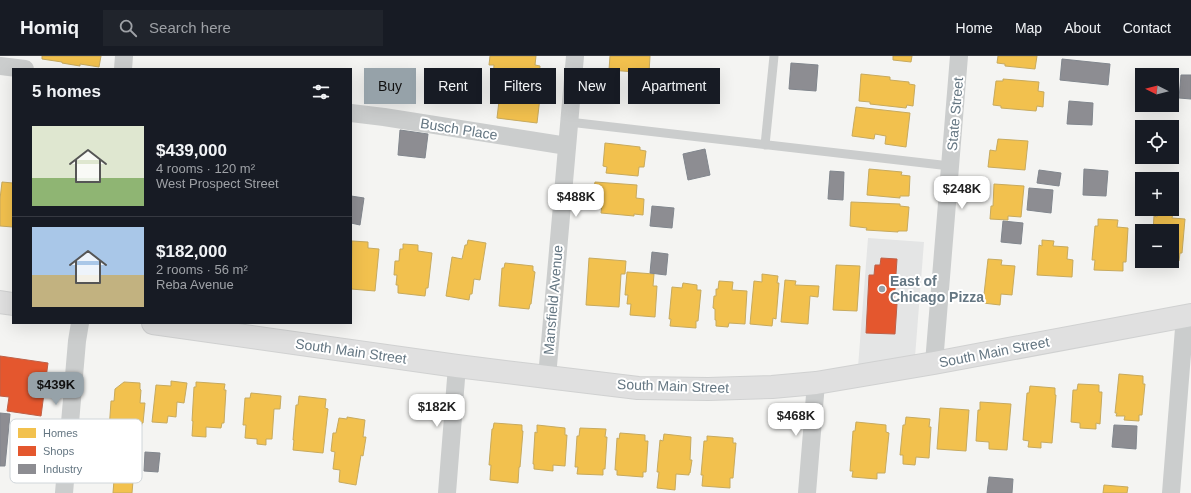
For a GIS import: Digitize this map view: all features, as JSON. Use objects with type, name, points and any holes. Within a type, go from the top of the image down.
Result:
[{"type":"highway","points":[[0,302],[12,304]]},
{"type":"highway","name":"South Main Street","points":[[160,324],[457,366],[638,388],[700,389],[772,387],[816,383],[934,363],[1188,315]]},
{"type":"street","points":[[123,68],[124,56]]},
{"type":"street","name":"Mansfield Avenue","points":[[547,377],[575,56]]},
{"type":"street","name":"State Street","points":[[934,363],[959,56]]},
{"type":"street","points":[[0,66],[17,68]]},
{"type":"street","name":"Busch Place","points":[[352,112],[567,146]]},
{"type":"street","points":[[1171,493],[1188,315]]},
{"type":"street","points":[[70,419],[80,324]]},
{"type":"street","points":[[447,493],[457,366]]},
{"type":"street","points":[[807,493],[816,383]]},
{"type":"street","points":[[64,493],[65,483]]},
{"type":"lane","points":[[765,145],[774,56]]},
{"type":"lane","points":[[569,122],[950,166]]},
{"type":"shaded area","points":[[868,238],[924,242],[915,357],[858,367]]},
{"type":"building: Homes","points":[[42,56],[101,56],[99,67],[62,63],[42,59]]},
{"type":"building: Homes","points":[[490,56],[536,56],[535,65],[540,66],[540,68],[494,68],[494,65],[489,65]]},
{"type":"building: Homes","points":[[610,56],[650,56],[649,68],[628,68],[628,71],[620,71],[620,68],[609,68]]},
{"type":"building: Homes","points":[[893,56],[912,56],[911,62],[893,60]]},
{"type":"building: Homes","points":[[998,56],[1037,56],[1035,69],[1005,66],[1005,64],[997,63]]},
{"type":"building: Homes","points":[[861,74],[890,77],[890,80],[909,82],[909,84],[915,85],[913,106],[907,105],[906,108],[870,104],[870,102],[859,101]]},
{"type":"building: Homes","points":[[1003,79],[1039,82],[1038,91],[1044,92],[1043,107],[1037,106],[1036,111],[1001,108],[1001,106],[993,105],[996,81],[1003,81]]},
{"type":"building: Homes","points":[[499,104],[539,104],[537,123],[497,118]]},
{"type":"building: Homes","points":[[856,107],[910,113],[906,147],[885,144],[886,136],[875,134],[874,139],[852,136]]},
{"type":"building: Homes","points":[[998,139],[1028,141],[1025,170],[988,167],[990,150],[996,151]]},
{"type":"building: Homes","points":[[605,143],[640,147],[640,150],[646,151],[644,167],[639,167],[638,176],[606,173],[607,167],[603,166]]},
{"type":"building: Homes","points":[[869,169],[902,172],[901,175],[910,176],[909,196],[900,196],[900,198],[867,195]]},
{"type":"building: Homes","points":[[2,182],[12,183],[12,227],[0,226],[0,199]]},
{"type":"building: Homes","points":[[595,182],[637,185],[636,198],[644,199],[643,215],[634,214],[634,216],[601,213],[603,195],[593,194]]},
{"type":"building: Homes","points":[[994,184],[1024,186],[1021,217],[1008,216],[1008,220],[990,219],[991,206],[993,206]]},
{"type":"building: Homes","points":[[851,202],[900,204],[900,206],[909,207],[907,231],[898,232],[866,230],[867,228],[850,226]]},
{"type":"building: Homes","points":[[1154,216],[1172,216],[1172,218],[1185,219],[1182,253],[1180,253],[1179,261],[1179,224],[1153,224]]},
{"type":"building: Homes","points":[[1098,219],[1118,220],[1117,227],[1128,228],[1126,262],[1123,262],[1123,271],[1094,270],[1095,260],[1092,260],[1095,226],[1098,226]]},
{"type":"building: Homes","points":[[468,240],[486,243],[480,280],[474,279],[472,294],[470,294],[469,300],[446,296],[452,257],[462,259],[465,245],[467,245]]},
{"type":"building: Homes","points":[[1042,240],[1054,241],[1053,246],[1068,247],[1067,259],[1073,260],[1072,277],[1037,275],[1039,245],[1042,246]]},
{"type":"building: Homes","points":[[352,241],[368,242],[368,248],[379,249],[375,291],[352,289]]},
{"type":"building: Homes","points":[[403,244],[418,245],[418,251],[432,253],[428,288],[426,288],[425,296],[398,293],[398,285],[396,285],[397,275],[394,275],[395,261],[399,261],[400,249],[403,249]]},
{"type":"building: Homes","points":[[589,258],[626,261],[625,274],[621,274],[619,307],[586,305]]},
{"type":"building: Homes","points":[[988,259],[1002,260],[1001,265],[1015,266],[1012,295],[1001,294],[1000,305],[983,303]]},
{"type":"building: Homes","points":[[505,263],[533,266],[533,271],[535,272],[529,309],[499,306],[502,268],[504,268]]},
{"type":"building: Homes","points":[[836,265],[860,266],[857,311],[833,310]]},
{"type":"building: Homes","points":[[627,272],[654,274],[653,286],[657,286],[655,317],[630,315],[631,304],[627,304],[628,295],[625,295]]},
{"type":"building: Homes","points":[[762,274],[778,276],[777,283],[779,283],[776,319],[773,318],[772,326],[750,324],[754,281],[762,282]]},
{"type":"building: Homes","points":[[785,280],[796,281],[795,285],[819,286],[818,297],[810,296],[808,324],[781,322]]},
{"type":"building: Homes","points":[[719,281],[733,282],[732,290],[747,291],[745,324],[729,323],[728,327],[716,326],[715,309],[713,308],[714,296],[716,296],[716,289],[718,289]]},
{"type":"building: Homes","points":[[683,283],[697,285],[697,290],[701,290],[696,328],[670,326],[671,319],[669,319],[672,287],[682,288]]},
{"type":"building: Homes","points":[[1119,374],[1143,376],[1143,384],[1145,384],[1142,415],[1139,415],[1139,421],[1124,420],[1125,416],[1116,416],[1117,413],[1115,413]]},
{"type":"building: Homes","points":[[171,381],[187,383],[184,403],[177,402],[176,417],[168,416],[167,423],[152,422],[156,385],[171,386]]},
{"type":"building: Homes","points":[[124,382],[140,383],[140,403],[145,403],[143,423],[142,419],[110,419],[111,401],[114,401],[115,389]]},
{"type":"building: Homes","points":[[196,382],[225,384],[224,423],[222,423],[221,428],[206,427],[206,437],[192,436],[194,387],[196,387]]},
{"type":"building: Homes","points":[[1078,384],[1099,385],[1099,392],[1102,392],[1100,424],[1096,423],[1096,429],[1080,428],[1080,423],[1071,422],[1073,390],[1077,390]]},
{"type":"building: Homes","points":[[1030,386],[1055,388],[1056,395],[1052,443],[1041,442],[1041,448],[1028,447],[1029,441],[1023,440],[1027,393],[1029,393]]},
{"type":"building: Homes","points":[[251,393],[281,396],[280,409],[274,409],[272,439],[266,439],[266,445],[257,444],[257,439],[245,438],[246,425],[243,425],[245,398],[250,398]]},
{"type":"building: Homes","points":[[299,396],[326,399],[325,408],[328,409],[323,453],[293,450],[296,405],[298,405]]},
{"type":"building: Homes","points":[[980,402],[1011,404],[1007,450],[989,449],[989,442],[976,441]]},
{"type":"building: Homes","points":[[940,408],[969,410],[966,451],[937,449]]},
{"type":"building: Homes","points":[[347,417],[365,420],[363,437],[366,437],[363,456],[361,455],[356,485],[339,482],[340,470],[333,469],[335,452],[331,451],[333,433],[336,433],[339,418],[347,419]]},
{"type":"building: Homes","points":[[906,417],[930,419],[929,427],[931,427],[929,458],[916,457],[915,465],[903,464],[903,455],[900,455],[903,425],[905,425]]},
{"type":"building: Homes","points":[[856,422],[886,425],[886,432],[889,433],[885,473],[877,473],[877,479],[852,477],[853,471],[850,471],[853,431],[855,431]]},
{"type":"building: Homes","points":[[494,423],[522,425],[523,431],[518,483],[490,480],[491,465],[489,465],[492,429]]},
{"type":"building: Homes","points":[[537,425],[565,428],[565,435],[567,435],[565,466],[553,465],[553,471],[534,469],[535,432],[537,433]]},
{"type":"building: Homes","points":[[580,428],[606,429],[605,469],[603,469],[603,475],[577,474],[578,467],[575,467],[577,436],[579,436]]},
{"type":"building: Homes","points":[[620,433],[645,435],[645,441],[648,441],[646,472],[643,472],[643,477],[617,475],[617,470],[615,470],[617,438],[619,439]]},
{"type":"building: Homes","points":[[664,434],[691,437],[690,460],[692,460],[690,473],[689,475],[676,474],[675,490],[657,488],[660,440],[663,441]]},
{"type":"building: Homes","points":[[707,436],[733,438],[733,443],[736,443],[733,478],[730,478],[730,488],[702,486],[703,475],[701,475],[704,441],[707,441]]},
{"type":"building: Homes","points":[[114,483],[133,483],[132,493],[113,493]]},
{"type":"building: Homes","points":[[1104,485],[1128,487],[1127,493],[1103,493]]},
{"type":"building: Shops","name":"East of Chicago Pizza","points":[[881,258],[897,259],[894,304],[897,304],[895,334],[866,333],[869,275],[874,275],[875,265],[880,265]]},
{"type":"building: Shops","points":[[0,356],[48,363],[41,416],[7,411],[9,397],[0,396]]},
{"type":"building: Industry","points":[[1062,59],[1110,64],[1108,85],[1060,80]]},
{"type":"building: Industry","points":[[791,63],[818,65],[816,91],[789,89]]},
{"type":"building: Industry","points":[[1181,75],[1191,75],[1191,99],[1179,98]]},
{"type":"building: Industry","points":[[1069,101],[1093,103],[1092,125],[1067,124]]},
{"type":"building: Industry","points":[[400,130],[428,134],[425,158],[398,155]]},
{"type":"building: Industry","points":[[705,149],[710,175],[688,180],[683,154]]},
{"type":"building: Industry","points":[[1084,169],[1108,171],[1106,196],[1083,195]]},
{"type":"building: Industry","points":[[1039,170],[1061,173],[1059,186],[1037,183]]},
{"type":"building: Industry","points":[[830,171],[844,172],[843,200],[828,199]]},
{"type":"building: Industry","points":[[1029,188],[1053,190],[1051,213],[1027,210]]},
{"type":"building: Industry","points":[[352,196],[364,198],[360,225],[352,223]]},
{"type":"building: Industry","points":[[652,206],[674,208],[672,228],[650,226]]},
{"type":"building: Industry","points":[[1003,221],[1023,223],[1021,244],[1001,242]]},
{"type":"building: Industry","points":[[652,252],[668,254],[666,275],[650,273]]},
{"type":"building: Industry","points":[[0,413],[10,414],[5,466],[0,466]]},
{"type":"building: Industry","points":[[1114,425],[1137,426],[1136,449],[1112,447]]},
{"type":"building: Industry","points":[[145,452],[160,453],[158,472],[144,471]]},
{"type":"building: Industry","points":[[989,477],[1013,479],[1012,493],[987,493]]},
{"type":"place","name":"East of Chicago Pizza","points":[[882,289]]}]
